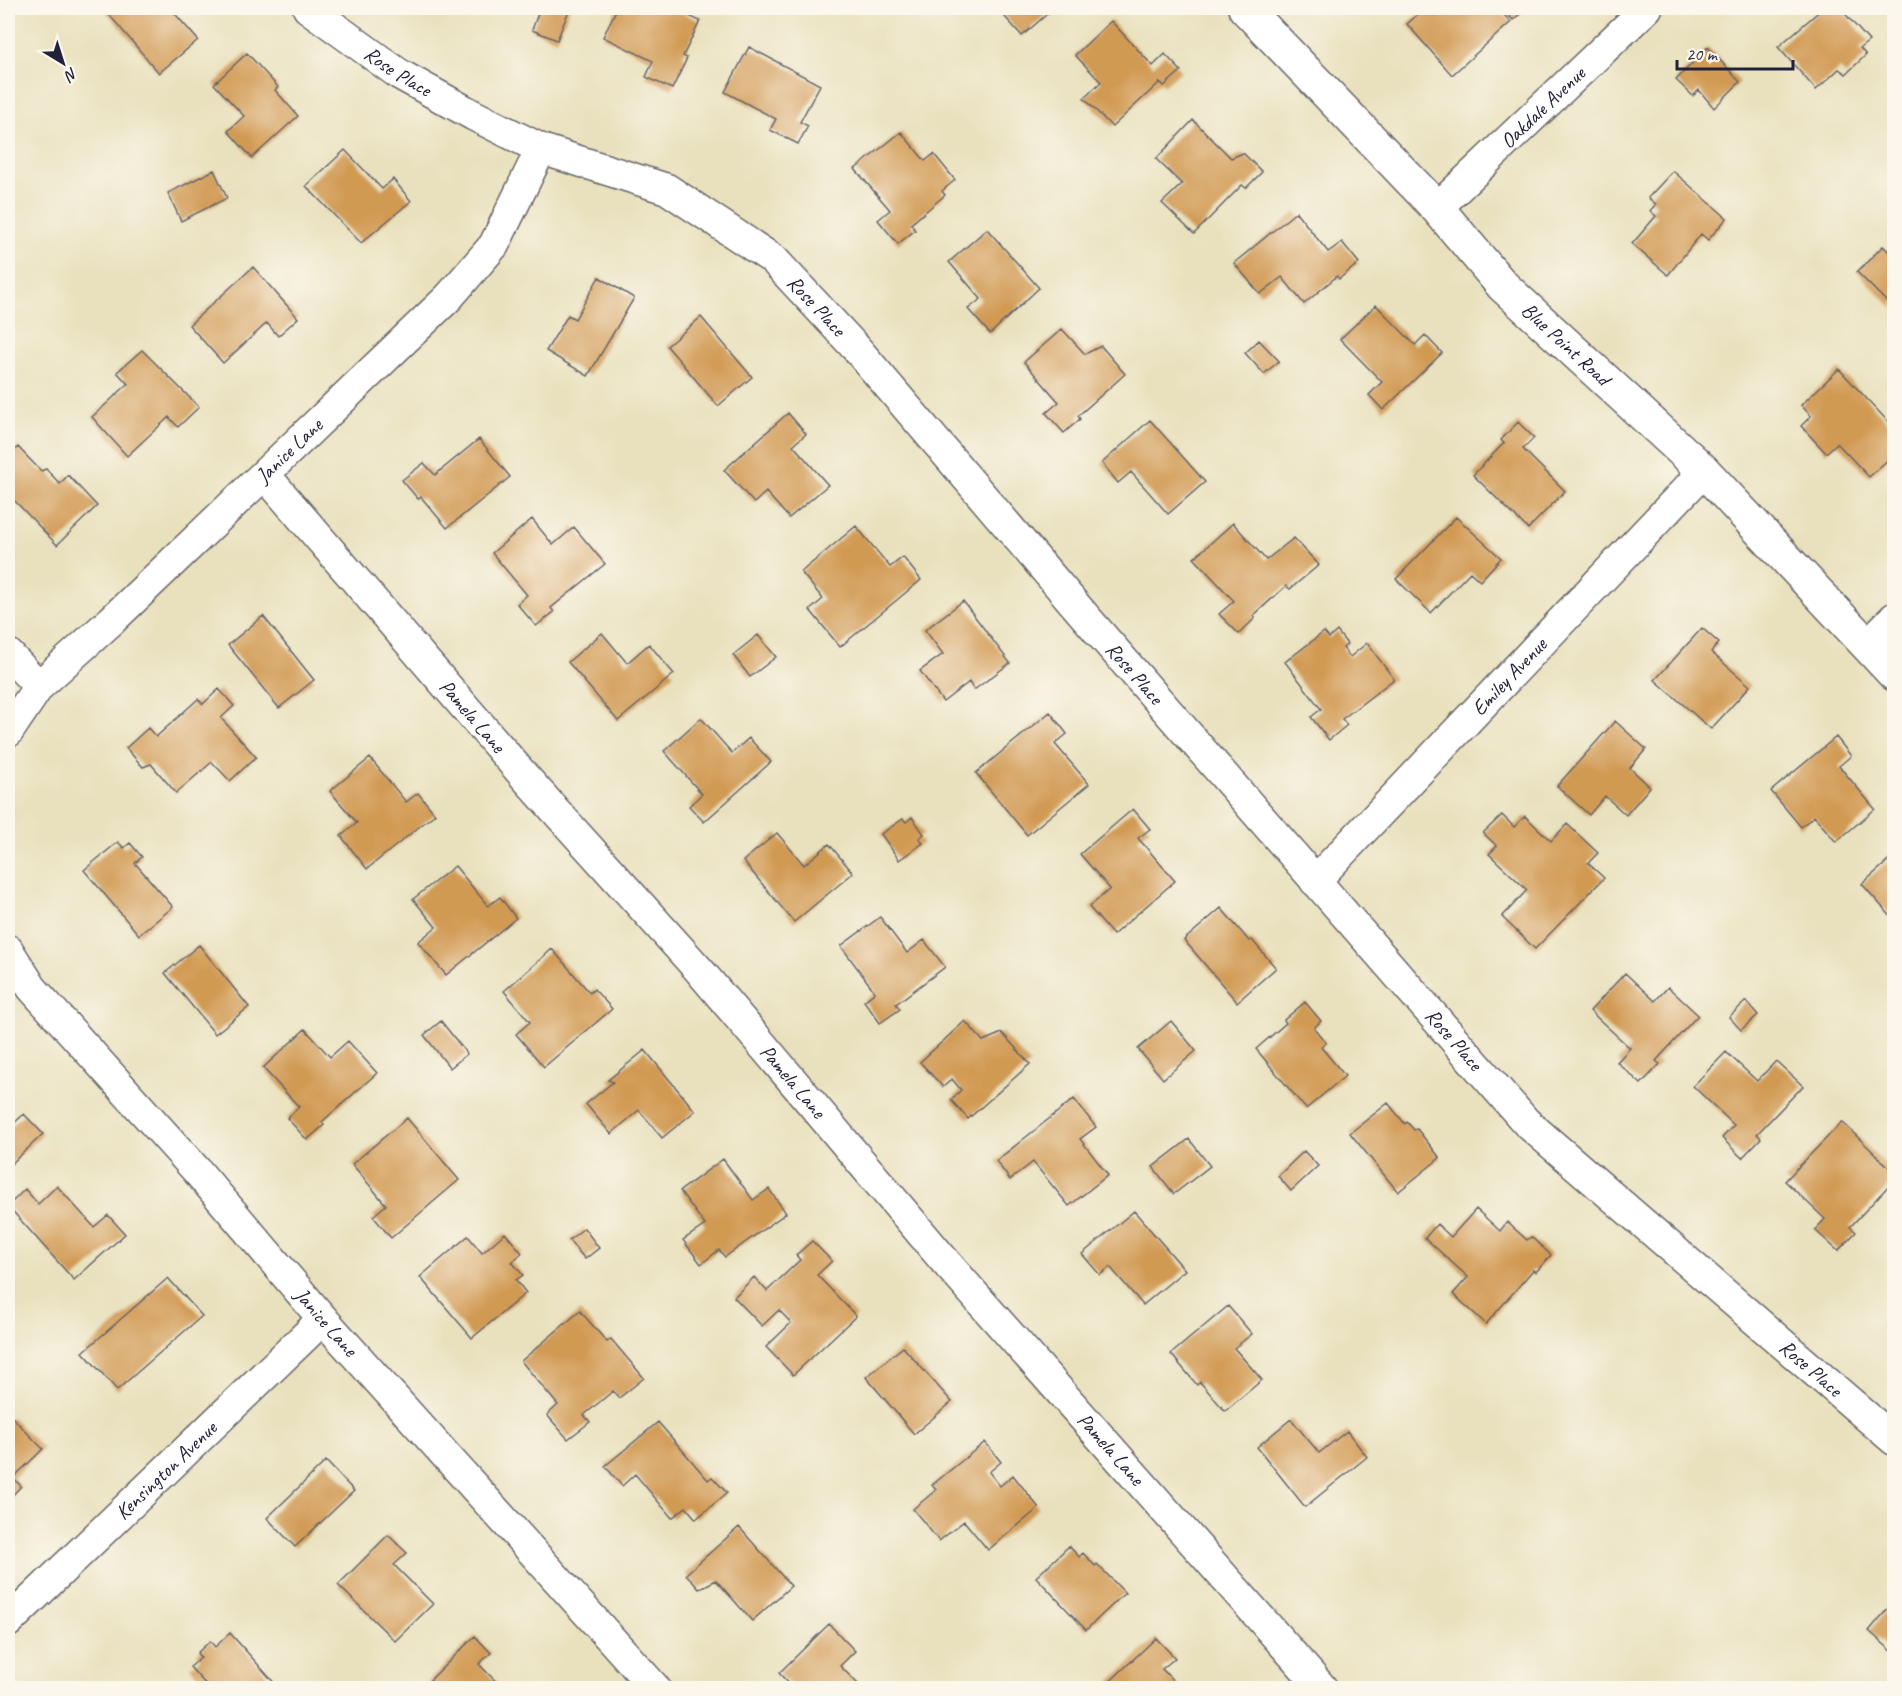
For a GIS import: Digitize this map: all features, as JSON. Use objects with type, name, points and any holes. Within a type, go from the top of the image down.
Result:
[{"type":"street","name":"Rose Place","points":[[308,8],[399,74],[473,115],[541,149],[667,189],[774,260],[856,348],[1075,605],[1526,1122],[1894,1440]]},
{"type":"street","name":"Blue Point Road","points":[[1245,8],[1437,208],[1503,286],[1704,471],[1894,674]]},
{"type":"street","name":"Oakdale Avenue","points":[[1437,208],[1647,8]]},
{"type":"street","name":"Janice Lane","points":[[8,732],[39,686],[265,475],[449,297],[494,245],[541,149]]},
{"type":"street","name":"Emiley Avenue","points":[[1315,881],[1704,471]]},
{"type":"street","name":"Pamela Lane","points":[[265,475],[525,777],[699,970],[942,1259],[1322,1689]]},
{"type":"street","points":[[1868,644],[1894,618]]},
{"type":"street","points":[[8,654],[39,686]]},
{"type":"street","name":"Janice Lane","points":[[8,950],[32,988],[198,1172],[323,1319],[655,1689]]},
{"type":"street","name":"Kensington Avenue","points":[[8,1622],[323,1319]]},
{"type":"building","points":[[108,8],[170,8],[198,40],[159,73],[105,10]]},
{"type":"building","points":[[540,8],[570,8],[557,40],[532,30]]},
{"type":"building","points":[[617,8],[672,8],[700,21],[683,56],[687,58],[672,89],[646,77],[653,61],[603,37]]},
{"type":"building","points":[[997,8],[1054,8],[1022,36]]},
{"type":"building","points":[[1425,8],[1435,15],[1443,8],[1497,8],[1511,22],[1452,75],[1407,24]]},
{"type":"building","points":[[1501,8],[1527,8],[1513,20]]},
{"type":"building","points":[[1823,8],[1840,8],[1869,41],[1860,48],[1866,55],[1846,74],[1839,69],[1816,90],[1778,47]]},
{"type":"building","points":[[1111,21],[1153,66],[1165,54],[1181,71],[1164,86],[1160,82],[1112,127],[1084,98],[1101,82],[1075,55]]},
{"type":"building","points":[[749,47],[820,85],[800,122],[808,126],[798,144],[770,130],[776,119],[725,92]]},
{"type":"building","points":[[1708,47],[1740,82],[1714,108],[1699,90],[1693,96],[1676,80]]},
{"type":"building","points":[[247,53],[278,87],[275,90],[298,116],[252,158],[228,131],[244,116],[214,84]]},
{"type":"building","points":[[1193,120],[1231,158],[1243,153],[1262,172],[1246,188],[1242,185],[1194,234],[1162,203],[1182,184],[1156,159]]},
{"type":"building","points":[[901,132],[925,161],[934,154],[955,180],[942,191],[945,195],[911,224],[915,230],[898,244],[878,220],[890,210],[855,169]]},
{"type":"building","points":[[345,150],[382,189],[393,179],[411,201],[361,243],[306,186]]},
{"type":"building","points":[[214,170],[227,198],[181,221],[168,193]]},
{"type":"building","points":[[1673,171],[1727,218],[1708,240],[1701,234],[1668,275],[1632,244],[1656,216],[1650,211],[1656,204],[1648,198]]},
{"type":"building","points":[[1296,212],[1328,252],[1342,242],[1359,263],[1339,279],[1337,276],[1304,304],[1282,277],[1260,294],[1234,263]]},
{"type":"building","points":[[987,229],[1039,288],[990,334],[968,309],[981,299],[949,262]]},
{"type":"building","points":[[1883,246],[1894,257],[1894,309],[1857,272]]},
{"type":"building","points":[[253,267],[298,318],[278,336],[267,323],[223,363],[189,325]]},
{"type":"building","points":[[599,277],[634,298],[588,376],[546,351],[568,315],[575,319]]},
{"type":"building","points":[[1376,305],[1415,345],[1425,335],[1442,353],[1383,410],[1369,395],[1382,382],[1340,339]]},
{"type":"building","points":[[701,317],[752,377],[718,406],[667,346]]},
{"type":"building","points":[[1062,329],[1085,354],[1101,346],[1125,374],[1078,416],[1080,419],[1064,433],[1046,413],[1059,402],[1024,362]]},
{"type":"building","points":[[1259,340],[1279,361],[1264,374],[1245,353]]},
{"type":"building","points":[[142,350],[199,407],[178,427],[169,417],[127,456],[92,417],[128,384],[117,372]]},
{"type":"building","points":[[1839,369],[1894,428],[1894,454],[1869,477],[1837,443],[1826,453],[1801,426],[1811,416],[1801,405]]},
{"type":"building","points":[[788,413],[806,434],[793,445],[828,485],[789,518],[766,492],[754,503],[724,470]]},
{"type":"building","points":[[1150,420],[1205,482],[1168,514],[1131,472],[1118,483],[1102,463]]},
{"type":"building","points":[[1518,422],[1534,438],[1523,449],[1565,491],[1528,529],[1473,475],[1504,443],[1501,440]]},
{"type":"building","points":[[479,439],[510,477],[447,528],[421,497],[418,499],[402,480],[424,463],[435,475]]},
{"type":"building","points":[[18,447],[41,471],[46,469],[60,484],[68,475],[97,506],[57,545],[15,501],[11,505],[8,502],[8,457]]},
{"type":"building","points":[[1456,517],[1501,558],[1480,581],[1470,572],[1431,613],[1396,579]]},
{"type":"building","points":[[532,519],[553,545],[574,527],[605,564],[551,608],[554,612],[536,626],[517,604],[527,595],[492,553]]},
{"type":"building","points":[[1233,523],[1266,560],[1294,538],[1319,565],[1290,589],[1286,586],[1253,616],[1255,618],[1239,634],[1219,614],[1234,601],[1194,558]]},
{"type":"building","points":[[856,526],[890,567],[903,557],[921,580],[840,647],[810,610],[823,599],[801,572]]},
{"type":"building","points":[[963,601],[1010,663],[974,690],[969,682],[943,702],[920,671],[943,654],[925,630]]},
{"type":"building","points":[[263,616],[314,680],[279,708],[228,645]]},
{"type":"building","points":[[1702,628],[1719,643],[1711,652],[1750,686],[1711,729],[1655,680]]},
{"type":"building","points":[[1337,631],[1347,644],[1343,648],[1350,657],[1367,643],[1394,679],[1342,719],[1347,725],[1329,740],[1311,717],[1321,709],[1285,662],[1324,632],[1329,638]]},
{"type":"building","points":[[602,633],[627,663],[649,644],[674,674],[618,721],[568,662]]},
{"type":"building","points":[[758,635],[776,657],[750,677],[733,655]]},
{"type":"building","points":[[219,689],[234,706],[221,718],[256,757],[230,781],[212,762],[176,793],[151,764],[143,767],[126,748],[148,728],[156,737],[198,699],[203,704]]},
{"type":"building","points":[[1050,712],[1067,734],[1055,744],[1089,784],[1027,835],[976,773]]},
{"type":"building","points":[[701,718],[732,753],[749,738],[771,762],[704,822],[689,806],[702,794],[664,751]]},
{"type":"building","points":[[1615,721],[1646,749],[1630,768],[1650,787],[1626,815],[1605,796],[1589,815],[1557,786]]},
{"type":"building","points":[[1836,737],[1851,756],[1839,766],[1875,809],[1836,842],[1814,816],[1801,827],[1771,791]]},
{"type":"building","points":[[370,758],[406,802],[418,793],[435,814],[367,869],[341,836],[357,823],[330,791]]},
{"type":"building","points":[[1133,809],[1150,829],[1138,838],[1175,881],[1113,935],[1089,907],[1110,889],[1080,854]]},
{"type":"building","points":[[1502,815],[1514,827],[1525,816],[1551,841],[1567,824],[1598,853],[1588,863],[1604,878],[1535,949],[1502,917],[1527,890],[1489,854],[1497,846],[1483,833]]},
{"type":"building","points":[[912,817],[924,834],[919,838],[923,843],[899,860],[881,834],[903,819],[906,822]]},
{"type":"building","points":[[777,833],[804,865],[829,844],[853,873],[794,922],[743,861]]},
{"type":"building","points":[[118,842],[124,848],[130,843],[142,857],[135,863],[173,907],[139,935],[84,870]]},
{"type":"building","points":[[1894,856],[1894,920],[1862,884]]},
{"type":"building","points":[[455,866],[488,906],[500,897],[516,918],[446,975],[418,942],[436,927],[413,899]]},
{"type":"building","points":[[1221,908],[1276,968],[1237,1002],[1184,940]]},
{"type":"building","points":[[880,917],[907,953],[924,940],[945,967],[896,1004],[900,1009],[880,1023],[864,1001],[875,992],[841,946]]},
{"type":"building","points":[[199,945],[249,1007],[215,1034],[165,973]]},
{"type":"building","points":[[552,949],[590,993],[594,989],[612,1009],[544,1067],[516,1034],[530,1022],[504,991]]},
{"type":"building","points":[[1625,973],[1655,1001],[1668,987],[1698,1015],[1656,1061],[1660,1064],[1641,1084],[1617,1062],[1630,1048],[1590,1011]]},
{"type":"building","points":[[1746,1001],[1758,1015],[1741,1030],[1729,1017]]},
{"type":"building","points":[[1305,1002],[1321,1021],[1314,1028],[1326,1043],[1321,1047],[1345,1076],[1306,1109],[1256,1049],[1286,1023],[1284,1020]]},
{"type":"building","points":[[441,1021],[467,1054],[450,1068],[424,1035]]},
{"type":"building","points":[[965,1021],[983,1041],[1002,1033],[1030,1064],[968,1119],[951,1100],[961,1090],[952,1079],[943,1087],[920,1062]]},
{"type":"building","points":[[1171,1021],[1196,1051],[1163,1079],[1138,1049]]},
{"type":"building","points":[[305,1029],[330,1057],[348,1041],[377,1073],[322,1122],[324,1125],[307,1140],[287,1118],[299,1107],[263,1068]]},
{"type":"building","points":[[645,1050],[695,1111],[662,1138],[639,1110],[611,1134],[586,1104],[613,1082],[608,1080]]},
{"type":"building","points":[[1726,1052],[1757,1081],[1776,1061],[1803,1086],[1757,1134],[1761,1138],[1742,1158],[1722,1138],[1734,1125],[1693,1086]]},
{"type":"building","points":[[1074,1099],[1096,1127],[1080,1139],[1108,1175],[1069,1206],[1033,1162],[1010,1180],[996,1161]]},
{"type":"building","points":[[1388,1103],[1405,1124],[1407,1122],[1414,1130],[1417,1129],[1440,1158],[1398,1192],[1350,1133]]},
{"type":"building","points":[[24,1114],[43,1134],[8,1167],[8,1123],[11,1126]]},
{"type":"building","points":[[407,1118],[459,1180],[391,1238],[373,1216],[386,1205],[352,1164]]},
{"type":"building","points":[[1842,1122],[1894,1172],[1894,1180],[1850,1227],[1856,1232],[1838,1251],[1815,1230],[1825,1219],[1785,1181]]},
{"type":"building","points":[[1189,1139],[1210,1166],[1174,1194],[1153,1167]]},
{"type":"building","points":[[1304,1151],[1318,1166],[1291,1191],[1278,1176]]},
{"type":"building","points":[[723,1159],[753,1200],[769,1189],[786,1213],[725,1257],[719,1250],[701,1264],[683,1240],[705,1225],[680,1191]]},
{"type":"building","points":[[57,1186],[94,1227],[108,1215],[125,1234],[74,1280],[8,1206],[25,1189],[38,1204]]},
{"type":"building","points":[[1476,1209],[1500,1231],[1507,1222],[1527,1240],[1531,1237],[1551,1255],[1536,1272],[1533,1270],[1486,1324],[1453,1294],[1468,1277],[1425,1238],[1437,1224],[1451,1237]]},
{"type":"building","points":[[1134,1211],[1185,1270],[1143,1305],[1110,1267],[1100,1275],[1082,1254]]},
{"type":"building","points":[[584,1228],[599,1248],[585,1259],[569,1240]]},
{"type":"building","points":[[505,1233],[522,1253],[512,1262],[523,1275],[516,1280],[526,1293],[472,1338],[420,1277],[468,1236],[482,1253]]},
{"type":"building","points":[[812,1241],[832,1261],[817,1275],[856,1316],[793,1375],[766,1347],[791,1323],[779,1310],[762,1326],[734,1297],[754,1277],[767,1291],[800,1260],[796,1255]]},
{"type":"building","points":[[168,1278],[202,1316],[117,1390],[83,1352]]},
{"type":"building","points":[[1228,1306],[1252,1334],[1234,1348],[1262,1380],[1225,1411],[1200,1382],[1197,1385],[1171,1354]]},
{"type":"building","points":[[580,1311],[607,1342],[611,1339],[644,1378],[619,1398],[613,1391],[584,1415],[590,1422],[568,1439],[547,1415],[558,1405],[521,1361]]},
{"type":"building","points":[[903,1347],[952,1402],[914,1434],[866,1377]]},
{"type":"building","points":[[12,1417],[43,1449],[13,1478],[21,1486],[10,1498],[8,1496],[8,1421]]},
{"type":"building","points":[[1291,1419],[1319,1453],[1347,1431],[1367,1457],[1305,1507],[1257,1447]]},
{"type":"building","points":[[658,1422],[708,1480],[712,1477],[727,1493],[696,1519],[686,1507],[672,1518],[635,1474],[622,1486],[605,1466]]},
{"type":"building","points":[[985,1442],[1001,1462],[989,1472],[1000,1486],[1013,1475],[1039,1508],[988,1550],[964,1521],[939,1541],[913,1509],[936,1490],[932,1485]]},
{"type":"building","points":[[326,1461],[354,1491],[295,1547],[267,1518]]},
{"type":"building","points":[[739,1527],[791,1586],[752,1621],[716,1580],[699,1589],[686,1574]]},
{"type":"building","points":[[388,1535],[407,1553],[394,1565],[433,1604],[395,1641],[338,1585]]},
{"type":"building","points":[[1069,1546],[1079,1557],[1083,1553],[1095,1566],[1097,1564],[1125,1593],[1086,1630],[1036,1577]]},
{"type":"building","points":[[1894,1601],[1894,1653],[1869,1631]]},
{"type":"building","points":[[829,1624],[855,1651],[840,1666],[862,1688],[793,1688],[779,1673]]},
{"type":"building","points":[[230,1633],[277,1686],[275,1688],[209,1688],[190,1667],[201,1658],[197,1653],[210,1641],[215,1647]]},
{"type":"building","points":[[475,1636],[491,1653],[479,1664],[502,1688],[435,1688],[428,1682]]},
{"type":"building","points":[[1156,1638],[1175,1658],[1162,1669],[1180,1688],[1103,1688]]}]
